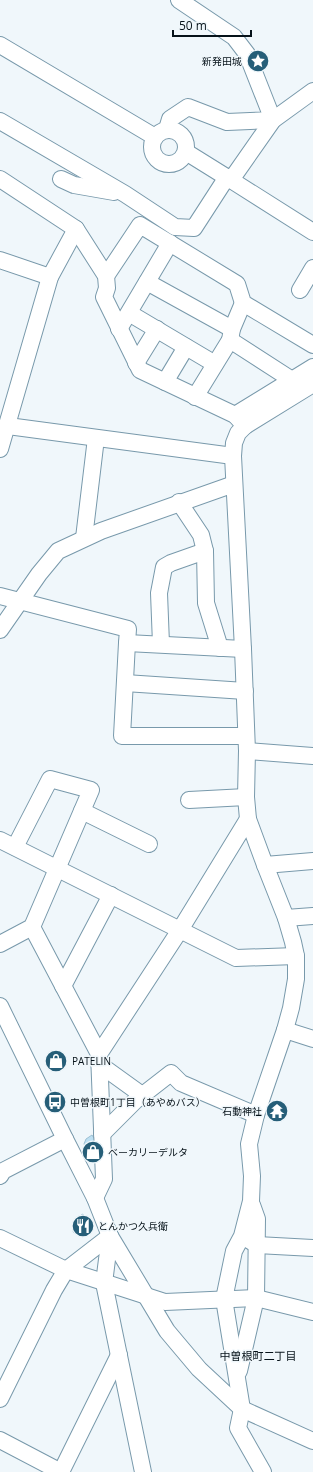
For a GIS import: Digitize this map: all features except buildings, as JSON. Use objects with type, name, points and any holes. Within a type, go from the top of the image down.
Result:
[{"type":"street","points":[[179,0],[234,37],[247,54],[273,120]]},
{"type":"street","points":[[0,45],[161,133],[176,131],[184,137],[186,142],[186,152],[184,156],[176,163],[171,164],[161,162],[157,159],[152,150],[152,145],[161,133],[170,119],[188,106],[227,122],[273,120]]},
{"type":"street","points":[[0,121],[125,194],[175,227],[194,228],[229,178],[273,120],[313,91]]},
{"type":"street","points":[[186,152],[313,232]]},
{"type":"street","points":[[0,178],[76,229],[106,276],[104,297],[140,370],[195,396],[240,420]]},
{"type":"street","points":[[61,179],[74,184],[125,194]]},
{"type":"street","points":[[106,276],[140,225],[237,284],[244,303],[313,345]]},
{"type":"street","points":[[0,449],[8,426],[50,277],[76,229]]},
{"type":"street","points":[[119,329],[170,243]]},
{"type":"street","points":[[0,260],[50,277]]},
{"type":"street","points":[[300,290],[313,268]]},
{"type":"street","points":[[147,282],[231,334],[301,385]]},
{"type":"street","points":[[195,396],[215,364],[231,334],[244,303]]},
{"type":"street","points":[[129,312],[215,364]]},
{"type":"street","points":[[136,363],[157,329]]},
{"type":"street","points":[[165,382],[186,347]]},
{"type":"street","points":[[240,420],[301,385],[313,367]]},
{"type":"street","points":[[240,420],[238,433],[234,443],[233,456],[247,743],[246,797],[248,819],[286,918],[296,956],[296,979],[291,1008],[256,1115],[249,1144],[252,1176],[251,1201],[242,1236],[234,1251],[224,1299],[242,1409],[238,1428],[263,1472]]},
{"type":"street","points":[[8,426],[233,456]]},
{"type":"street","points":[[84,538],[96,438]]},
{"type":"street","points":[[0,630],[39,574],[58,551],[101,531],[179,502],[234,484]]},
{"type":"street","points":[[179,502],[201,535],[205,551],[206,603],[220,648]]},
{"type":"street","points":[[161,644],[160,593],[164,568],[171,563],[205,551]]},
{"type":"street","points":[[0,596],[128,629],[122,736],[247,743],[313,756]]},
{"type":"street","points":[[127,643],[243,649]]},
{"type":"street","points":[[125,683],[244,692]]},
{"type":"street","points":[[0,944],[32,927],[92,790],[50,778],[14,847]]},
{"type":"street","points":[[189,800],[246,797]]},
{"type":"street","points":[[82,811],[149,844]]},
{"type":"street","points":[[95,1198],[104,1180],[99,1059],[248,819]]},
{"type":"street","points":[[0,840],[236,958],[296,956]]},
{"type":"street","points":[[265,865],[313,861]]},
{"type":"street","points":[[63,986],[111,895]]},
{"type":"street","points":[[286,918],[313,916]]},
{"type":"street","points":[[32,927],[99,1059],[142,1095]]},
{"type":"street","points":[[0,1006],[95,1198],[110,1236],[167,1331],[199,1369],[242,1409],[313,1441]]},
{"type":"street","points":[[285,1030],[313,1039]]},
{"type":"street","points":[[102,1134],[142,1095],[171,1073],[181,1083],[256,1115]]},
{"type":"street","points":[[1,1171],[65,1139]]},
{"type":"street","points":[[237,1378],[256,1298],[257,1219],[251,1201]]},
{"type":"street","points":[[0,1398],[54,1290],[66,1270],[110,1236]]},
{"type":"street","points":[[110,1236],[104,1283],[143,1472]]},
{"type":"street","points":[[242,1236],[256,1245],[313,1248]]},
{"type":"street","points":[[1,1242],[66,1270],[165,1302],[256,1298],[313,1312]]},
{"type":"street","points":[[0,1440],[61,1472],[119,1355]]},
{"type":"place","name":"新発田城","points":[[258,61]]},
{"type":"place","name":"PATELIN","points":[[56,1061]]},
{"type":"place","name":"中曽根町1丁目（あやめバス）","points":[[55,1102]]},
{"type":"place","name":"石動神社","points":[[277,1111]]},
{"type":"place","name":"ベーカリーデルタ","points":[[93,1152]]},
{"type":"place","name":"とんかつ久兵衛","points":[[83,1226]]},
{"type":"district","name":"中曽根町二丁目","points":[[258,1356]]}]
